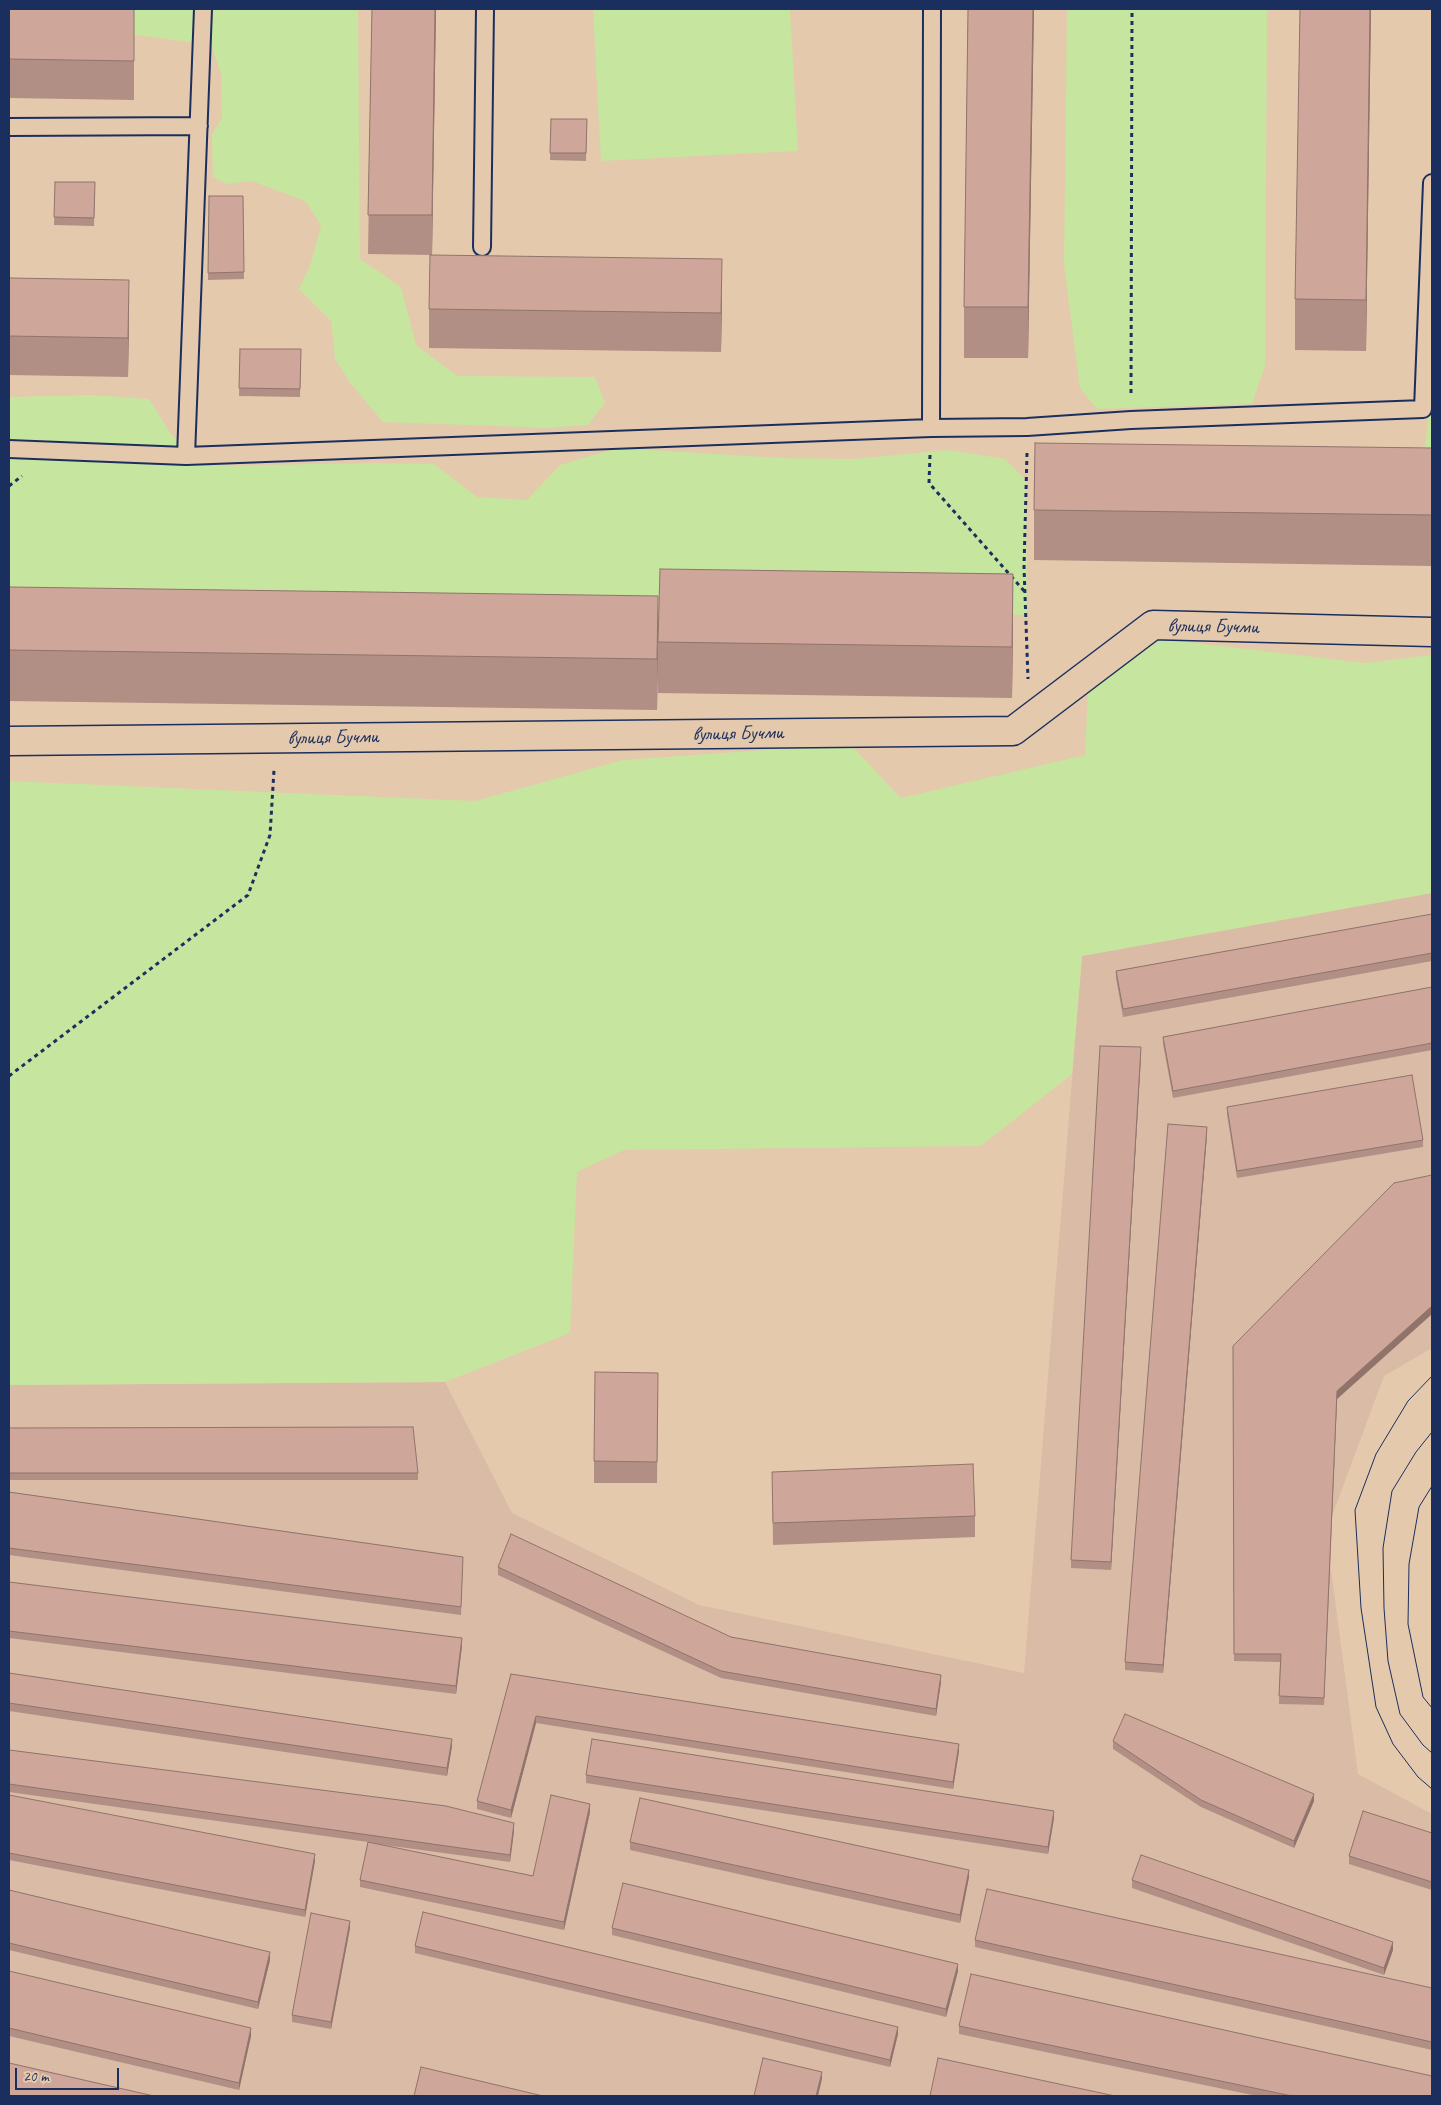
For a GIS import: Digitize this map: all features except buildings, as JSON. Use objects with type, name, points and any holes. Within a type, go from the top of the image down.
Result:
[{"type":"street","name":"вулиця Бучми","points":[[9,741],[1013,731],[1153,625],[1432,632]]},
{"type":"lane","points":[[186,456],[203,9]]},
{"type":"lane","points":[[482,248],[485,9]]},
{"type":"lane","points":[[931,428],[932,9]]},
{"type":"lane","points":[[9,127],[199,126]]},
{"type":"lane","points":[[9,449],[186,456],[931,428],[1027,427],[1131,420],[1423,409],[1432,183]]},
{"type":"path","points":[[1131,420],[1132,9]]},
{"type":"path","points":[[931,428],[929,483],[1026,592]]},
{"type":"path","points":[[1026,480],[1024,567],[1030,718]]},
{"type":"path","points":[[9,1076],[248,895],[270,835],[276,738]]},
{"type":"shaded area","points":[[1432,893],[1432,1348],[1384,1376],[1326,1532],[1358,1774],[1432,1814],[1432,2096],[9,2096],[9,1385],[445,1382],[512,1513],[699,1605],[1024,1673],[1082,956]]},
{"type":"green space","points":[[9,9],[358,9],[360,259],[401,287],[416,345],[457,376],[595,377],[605,403],[588,425],[548,428],[383,422],[351,384],[335,359],[331,321],[299,289],[311,263],[321,225],[305,201],[252,181],[226,184],[213,177],[212,134],[222,118],[221,74],[211,45],[129,34]]},
{"type":"green space","points":[[593,9],[790,9],[798,151],[601,161]]},
{"type":"green space","points":[[1067,9],[1267,9],[1265,366],[1252,404],[1097,409],[1080,388],[1064,264]]},
{"type":"green space","points":[[1432,387],[1432,470],[1424,456]]},
{"type":"green space","points":[[92,395],[149,399],[171,434],[201,466],[434,464],[477,497],[527,500],[560,465],[618,448],[781,458],[853,459],[948,450],[1005,459],[1026,480],[1027,615],[798,611],[643,604],[9,625],[9,397]]},
{"type":"green space","points":[[1162,639],[1365,663],[1432,655],[1432,893],[1082,956],[1072,1074],[981,1146],[624,1150],[577,1172],[570,1333],[445,1382],[9,1385],[9,781],[475,801],[623,760],[850,744],[901,798],[1085,755],[1088,687]]},
{"type":"tram line","points":[[1432,1376],[1408,1401],[1376,1454],[1355,1510],[1361,1608],[1376,1707],[1393,1744],[1418,1777],[1432,1789]]},
{"type":"tram line","points":[[1432,1432],[1416,1452],[1392,1491],[1383,1548],[1384,1608],[1388,1661],[1400,1714],[1423,1745],[1432,1753]]},
{"type":"tram line","points":[[1432,1486],[1419,1507],[1409,1564],[1408,1624],[1423,1697],[1432,1708]]}]
